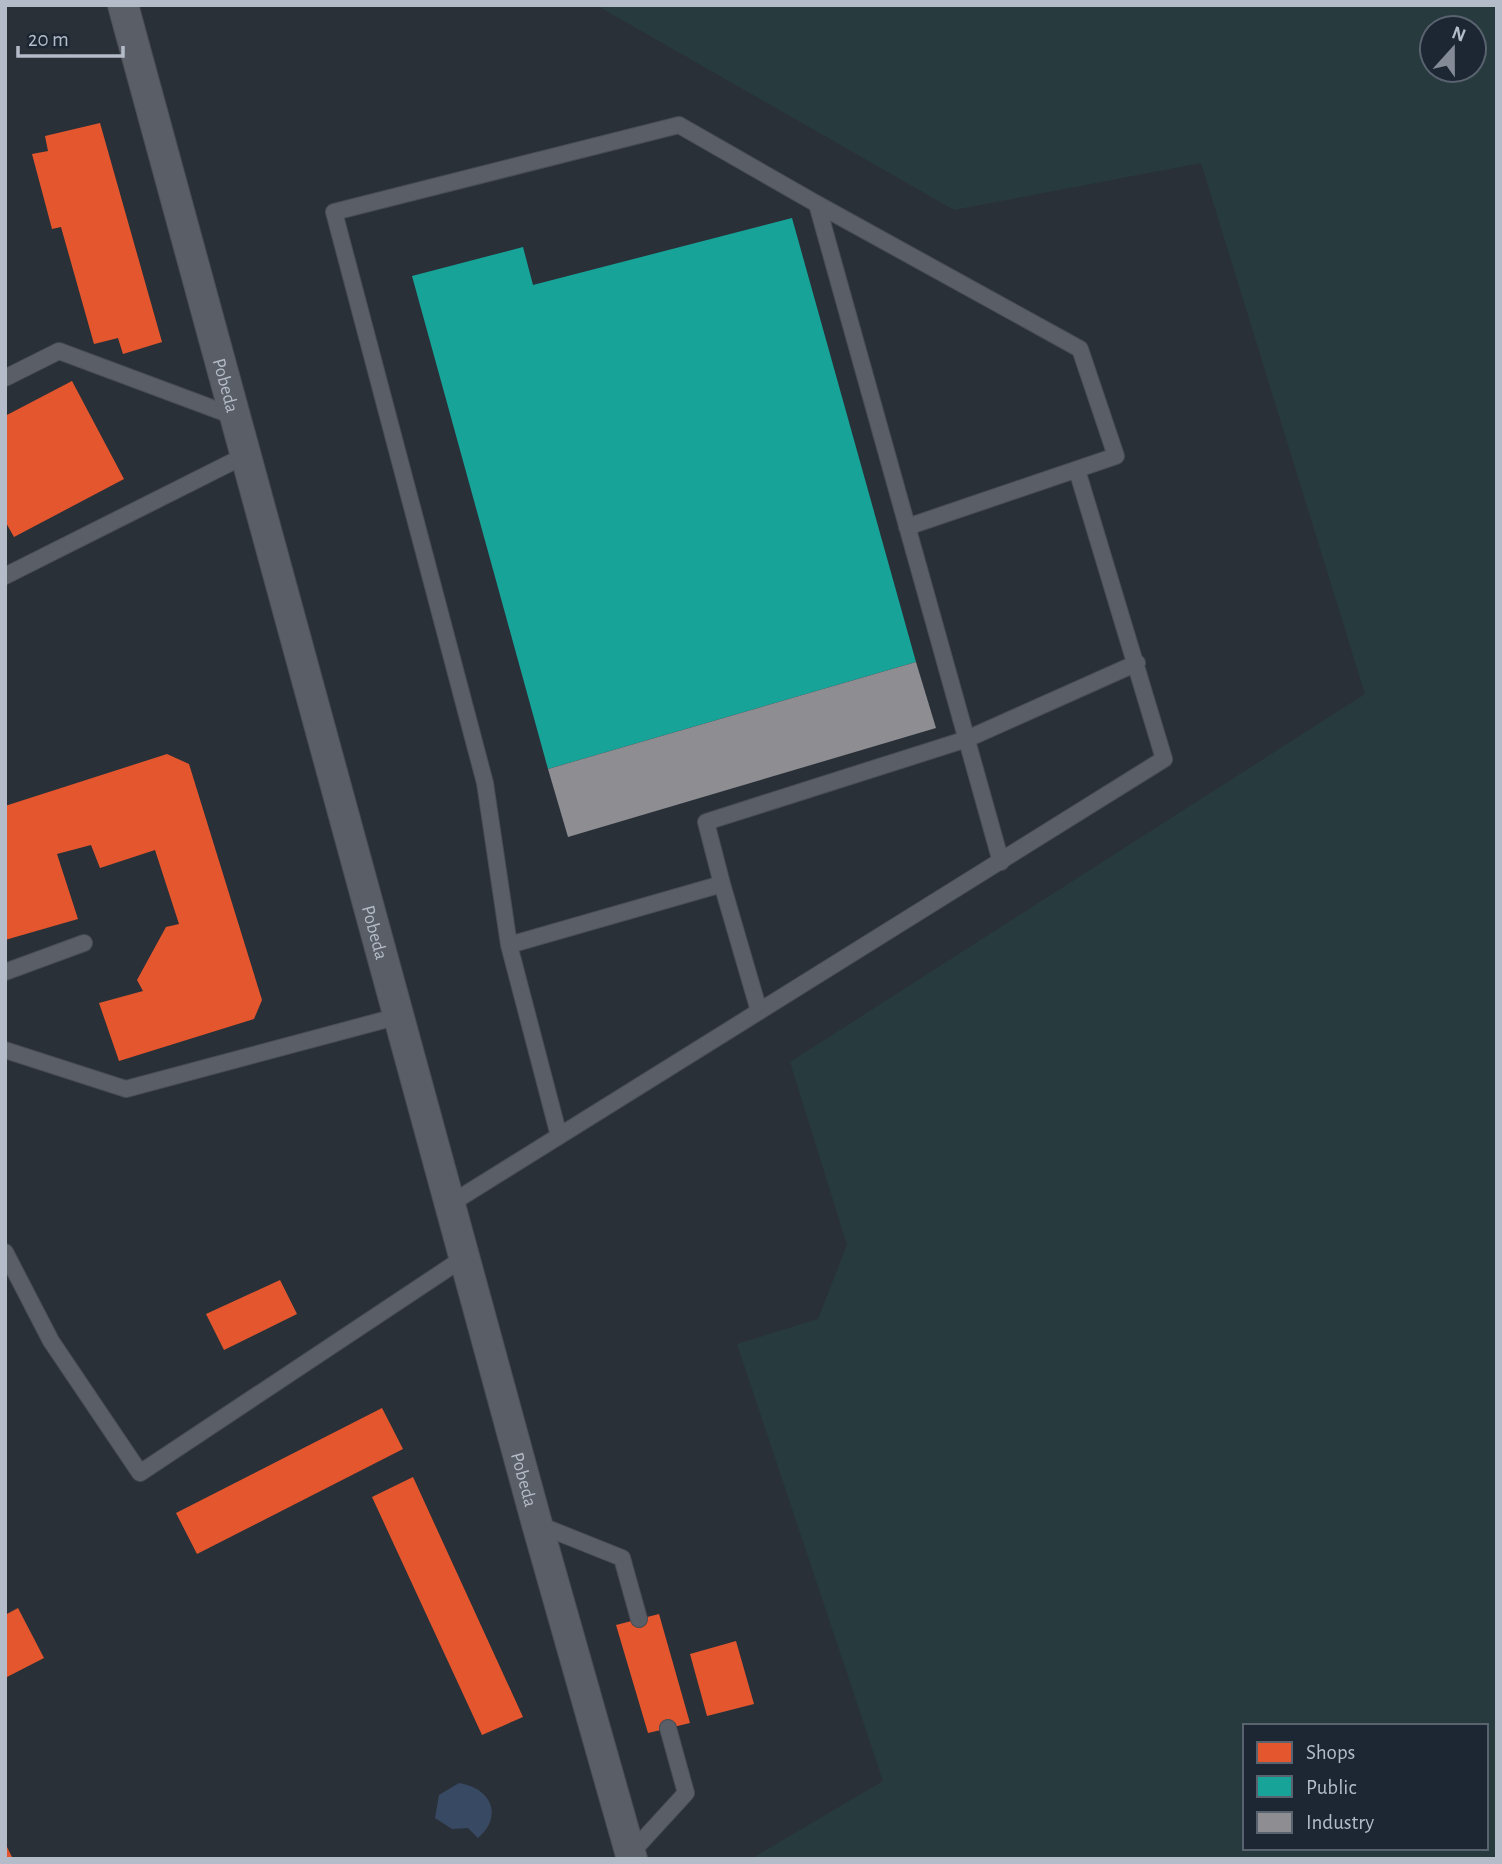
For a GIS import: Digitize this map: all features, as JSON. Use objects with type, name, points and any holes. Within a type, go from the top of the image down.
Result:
[{"type":"street","name":"Pobeda","points":[[123,5],[537,1524],[632,1856]]},
{"type":"lane","points":[[559,1136],[509,946],[485,783],[334,212],[679,125],[1080,349],[1116,456],[908,527]]},
{"type":"lane","points":[[817,204],[1001,862]]},
{"type":"lane","points":[[5,378],[59,351],[236,418]]},
{"type":"lane","points":[[5,576],[246,455]]},
{"type":"lane","points":[[450,1205],[1164,760],[1077,470]]},
{"type":"lane","points":[[760,1011],[706,822],[967,739],[1137,663]]},
{"type":"lane","points":[[509,946],[722,884]]},
{"type":"lane","points":[[5,972],[84,943]]},
{"type":"lane","points":[[5,1050],[126,1089],[399,1016]]},
{"type":"lane","points":[[5,1252],[51,1341],[140,1473],[465,1257]]},
{"type":"lane","points":[[537,1524],[622,1558],[639,1619]]},
{"type":"lane","points":[[632,1856],[686,1793],[668,1728]]},
{"type":"green space","points":[[596,5],[1497,5],[1497,1859],[751,1859],[883,1781],[737,1344],[818,1319],[847,1245],[790,1062],[1365,694],[1201,163],[954,210]]},
{"type":"water","points":[[459,1783],[479,1791],[490,1804],[490,1821],[478,1838],[468,1828],[452,1829],[435,1818],[439,1795]]},
{"type":"building: Shops","points":[[100,123],[162,342],[123,354],[118,338],[94,344],[61,227],[52,229],[32,154],[48,151],[45,136]]},
{"type":"building: Shops","points":[[72,381],[124,479],[14,537],[5,521],[5,416]]},
{"type":"building: Shops","points":[[167,754],[189,764],[262,1000],[254,1019],[119,1061],[99,1003],[143,991],[137,980],[166,927],[179,924],[155,850],[100,868],[91,845],[57,854],[78,919],[5,940],[5,806]]},
{"type":"building: Shops","points":[[280,1280],[297,1314],[224,1350],[206,1314]]},
{"type":"building: Shops","points":[[382,1408],[403,1449],[197,1554],[176,1513]]},
{"type":"building: Shops","points":[[413,1477],[523,1717],[482,1735],[372,1497]]},
{"type":"building: Shops","points":[[18,1608],[44,1658],[5,1678],[5,1615]]},
{"type":"building: Shops","points":[[659,1614],[690,1723],[648,1733],[616,1625]]},
{"type":"building: Shops","points":[[736,1641],[754,1704],[707,1716],[690,1654]]},
{"type":"building: Shops","points":[[5,1843],[13,1859],[5,1859]]},
{"type":"building: Public","points":[[792,218],[916,662],[548,769],[412,276],[523,247],[533,285]]},
{"type":"building: Industry","points":[[916,662],[936,728],[568,837],[548,769]]}]
